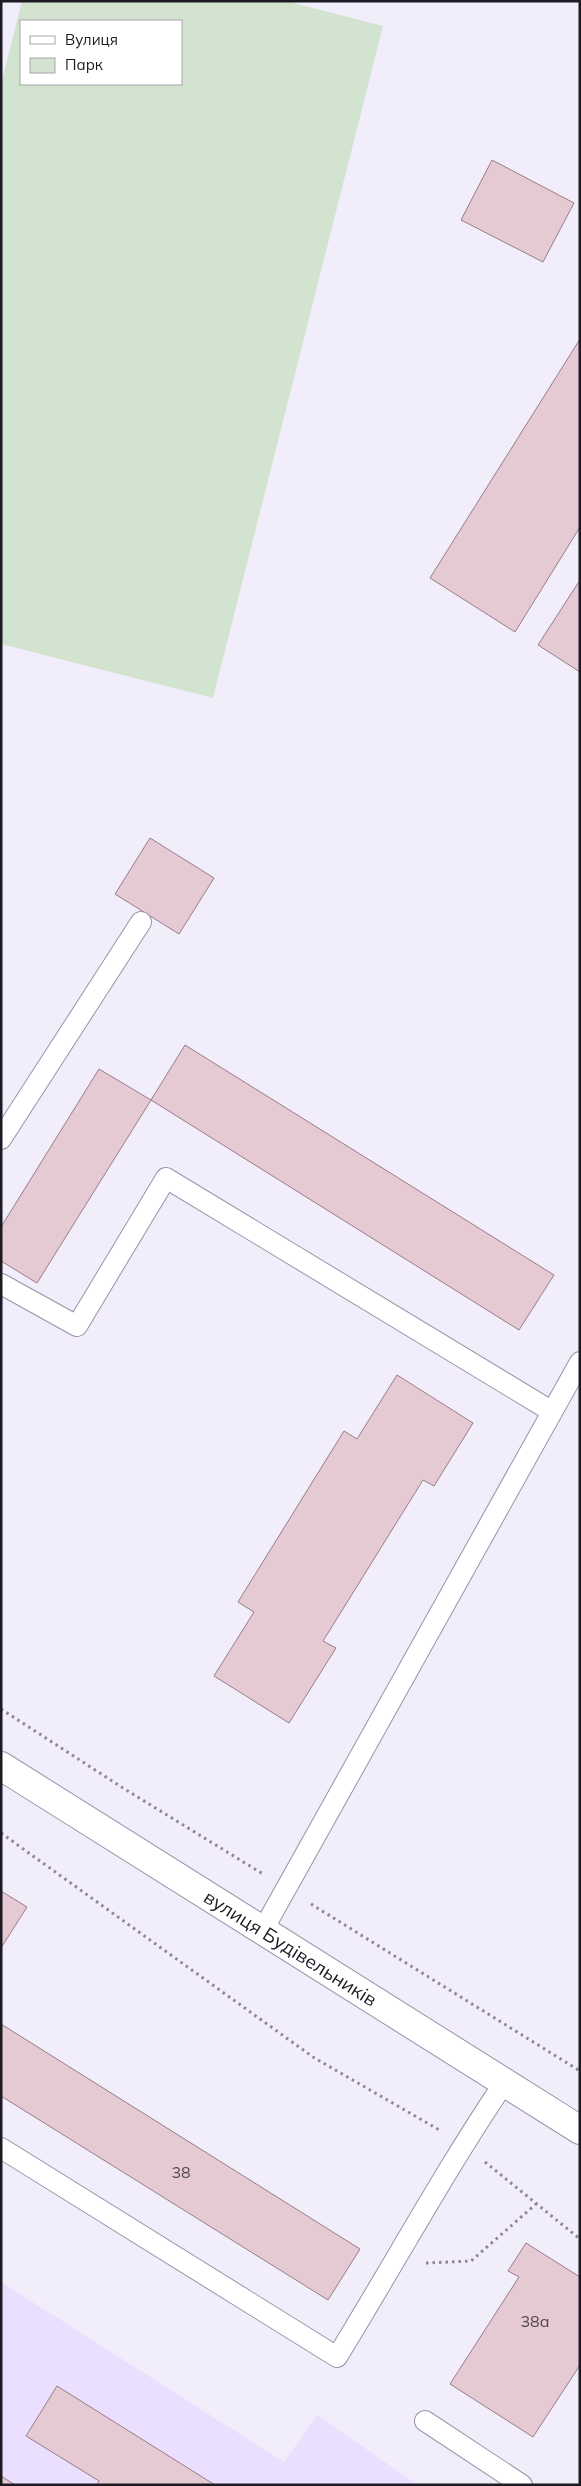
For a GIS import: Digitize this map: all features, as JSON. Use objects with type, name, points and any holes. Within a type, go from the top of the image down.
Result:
[{"type":"street","name":"вулиця Будівельників","points":[[1,1766],[580,2130]]},
{"type":"lane","points":[[1,1139],[142,922]]},
{"type":"lane","points":[[1,1284],[77,1326],[166,1178],[551,1411]]},
{"type":"lane","points":[[263,1930],[580,1362]]},
{"type":"lane","points":[[1,2148],[337,2357],[394,2264],[463,2144],[504,2083]]},
{"type":"lane","points":[[425,2421],[522,2485]]},
{"type":"path","points":[[1,1833],[313,2057],[463,2144],[580,2239]]},
{"type":"path","points":[[394,2264],[471,2261],[536,2204]]},
{"type":"shaded area","points":[[1,2282],[284,2462],[317,2415],[418,2485],[1,2485]]},
{"type":"green space","points":[[22,1],[286,1],[383,26],[213,698],[1,644],[1,84]]},
{"type":"building","points":[[492,160],[574,203],[543,262],[461,220]]},
{"type":"building","points":[[580,339],[580,527],[515,632],[430,578]]},
{"type":"building","points":[[580,580],[580,672],[538,645]]},
{"type":"building","points":[[150,838],[214,878],[179,934],[115,894]]},
{"type":"building","points":[[185,1045],[554,1275],[519,1330],[151,1100]]},
{"type":"building","points":[[99,1069],[151,1100],[37,1283],[1,1261],[1,1227]]},
{"type":"building","points":[[397,1375],[473,1423],[434,1486],[423,1480],[323,1641],[336,1648],[289,1723],[214,1676],[254,1612],[238,1602],[344,1431],[357,1439]]},
{"type":"building","points":[[1,1891],[27,1907],[1,1948]]},
{"type":"building","points":[[1,2024],[360,2249],[328,2300],[1,2096]]},
{"type":"building","points":[[526,2243],[580,2277],[580,2365],[533,2437],[450,2384],[519,2277],[508,2271]]},
{"type":"building","points":[[57,2386],[215,2485],[97,2485],[99,2481],[26,2436]]},
{"type":"building","points":[[1,2476],[15,2485],[1,2485]]}]
